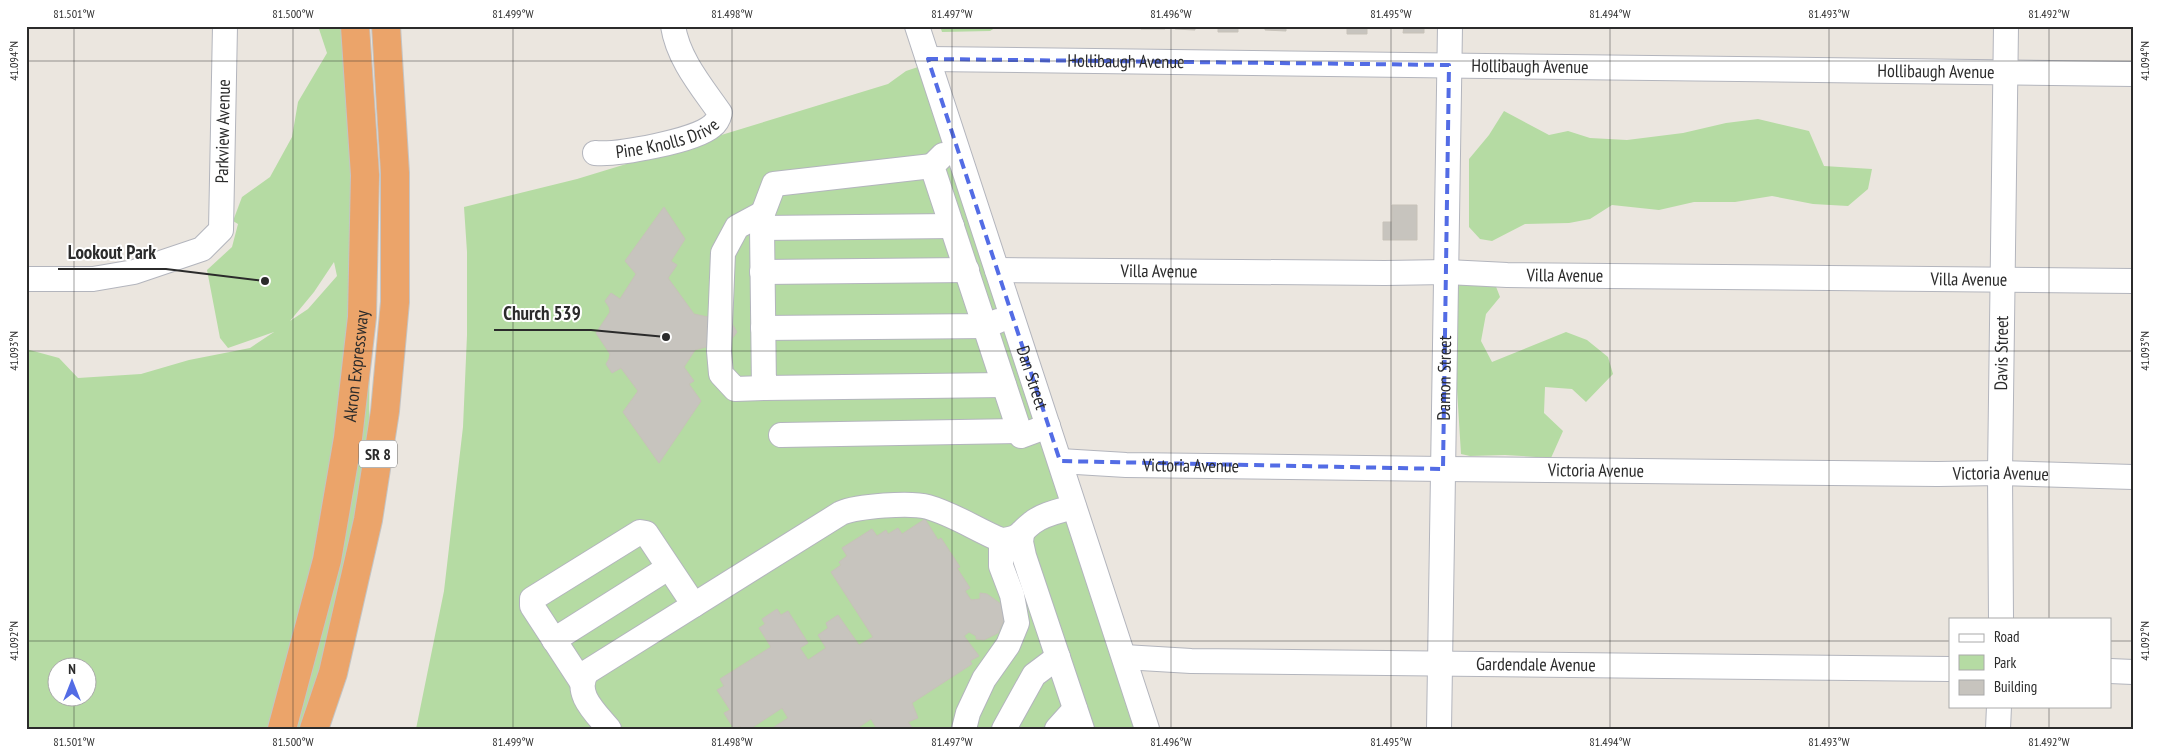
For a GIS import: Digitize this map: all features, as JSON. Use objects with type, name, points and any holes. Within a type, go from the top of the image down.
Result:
[{"type":"highway","name":"Akron Expressway","points":[[282,729],[327,560],[348,438],[362,317],[365,175],[355,26]]},
{"type":"highway","name":"Akron Expressway","points":[[314,729],[333,673],[368,520],[384,411],[395,302],[395,173],[386,26]]},
{"type":"street","name":"Parkview Avenue","points":[[26,279],[93,279],[134,272],[202,249],[221,230],[225,26]]},
{"type":"street","name":"Pine Knolls Drive","points":[[595,153],[636,151],[693,136],[712,126],[718,118],[720,113],[690,71],[675,35],[674,26]]},
{"type":"street","name":"Dan Street","points":[[917,26],[1147,729]]},
{"type":"street","name":"Damon Street","points":[[1439,729],[1450,26]]},
{"type":"street","name":"Davis Street","points":[[2001,618],[2000,473],[2006,26]]},
{"type":"street","name":"Hollibaugh Avenue","points":[[928,59],[2133,74]]},
{"type":"street","points":[[764,388],[762,220],[774,184],[932,166],[955,143]]},
{"type":"street","points":[[932,166],[1021,436],[1048,426]]},
{"type":"street","points":[[952,226],[762,220],[737,227],[723,253],[719,350],[721,374],[734,388],[1004,385]]},
{"type":"street","points":[[762,272],[967,270]]},
{"type":"street","name":"Villa Avenue","points":[[997,270],[1447,272],[2133,281]]},
{"type":"street","points":[[763,328],[986,326],[1012,315]]},
{"type":"street","points":[[781,435],[1019,431]]},
{"type":"street","name":"Victoria Avenue","points":[[1060,461],[1126,465],[1443,470],[2000,473],[2133,477]]},
{"type":"street","points":[[581,681],[587,672],[851,509],[921,505],[1012,537],[1021,542],[1024,556],[1079,719],[1057,729]]},
{"type":"street","points":[[964,729],[968,713],[984,680],[1008,645],[1016,623],[1012,595],[1001,566],[1012,537],[1045,516],[1074,507]]},
{"type":"street","points":[[609,729],[587,701],[581,681],[532,606],[532,599],[640,532],[646,533],[694,605]]},
{"type":"street","points":[[554,640],[668,568]]},
{"type":"street","points":[[1004,729],[1034,675],[1058,656]]},
{"type":"street","name":"Gardendale Avenue","points":[[1124,657],[1192,661],[1949,669]]},
{"type":"street","points":[[2112,671],[2133,672]]},
{"type":"street","points":[[1998,729],[1999,708]]},
{"type":"highlighted area","points":[[928,59],[1449,65],[1443,469],[1060,461]]},
{"type":"green space","points":[[318,26],[346,26],[370,310],[369,439],[335,704],[329,729],[26,729],[26,349],[59,358],[78,378],[141,374],[189,360],[250,348],[274,332],[228,348],[220,338],[207,270],[232,247],[238,224],[233,221],[242,197],[270,177],[292,137],[298,102],[327,53]],"holes":[[[334,262],[337,276],[308,309],[290,321],[314,292]]]},
{"type":"green space","points":[[940,26],[998,26],[990,31],[942,32]]},
{"type":"green space","points":[[918,67],[1135,729],[416,729],[444,591],[463,427],[467,335],[467,252],[464,207],[577,179],[888,84],[906,71]]},
{"type":"green space","points":[[1504,111],[1549,135],[1568,131],[1590,138],[1627,140],[1683,133],[1726,123],[1758,119],[1809,131],[1824,166],[1872,169],[1868,189],[1848,206],[1813,204],[1772,196],[1735,202],[1694,202],[1659,210],[1612,205],[1590,219],[1569,223],[1525,224],[1492,241],[1480,239],[1469,227],[1469,159],[1489,135]]},
{"type":"green space","points":[[1462,280],[1495,284],[1500,297],[1486,314],[1481,341],[1492,362],[1566,332],[1587,340],[1608,357],[1613,374],[1586,402],[1572,389],[1545,387],[1544,413],[1563,431],[1551,458],[1505,455],[1470,456],[1461,454],[1455,357],[1455,294]]},
{"type":"building","points":[[1141,26],[1165,26],[1165,29],[1141,29]]},
{"type":"building","points":[[1175,26],[1195,26],[1195,30],[1175,29]]},
{"type":"building","points":[[1218,26],[1238,26],[1238,32],[1218,32]]},
{"type":"building","points":[[1265,26],[1286,26],[1286,31],[1265,30]]},
{"type":"building","points":[[1347,26],[1367,26],[1367,34],[1347,34]]},
{"type":"building","points":[[1404,26],[1424,26],[1424,33],[1403,33]]},
{"type":"building","points":[[1392,205],[1417,205],[1417,240],[1383,240],[1383,222],[1392,222]]},
{"type":"building","points":[[664,207],[685,239],[671,261],[677,265],[668,278],[694,314],[731,322],[737,332],[731,340],[695,350],[684,367],[694,381],[689,384],[701,401],[659,463],[623,412],[638,391],[621,368],[612,373],[606,364],[610,354],[596,333],[610,312],[605,301],[611,293],[620,299],[636,274],[625,261]]},
{"type":"building","points":[[925,519],[938,540],[941,538],[960,567],[957,568],[970,588],[965,591],[971,600],[980,599],[980,593],[987,594],[1001,604],[1004,620],[998,633],[984,640],[976,639],[976,636],[969,632],[964,636],[979,656],[970,661],[972,664],[912,703],[918,718],[908,722],[913,729],[877,729],[871,719],[856,729],[771,729],[788,718],[782,708],[750,729],[742,729],[740,726],[734,729],[724,713],[730,710],[717,690],[724,686],[720,679],[771,647],[759,628],[765,624],[762,619],[777,609],[781,615],[788,611],[808,643],[800,648],[808,660],[826,648],[818,635],[828,628],[826,623],[838,615],[859,645],[873,637],[831,572],[841,565],[839,562],[847,556],[842,548],[872,529],[877,536],[886,530],[888,534],[898,528],[902,534]]},
{"type":"place","name":"Lookout Park","points":[[265,281]]},
{"type":"place","name":"Church 539","points":[[666,337]]}]
